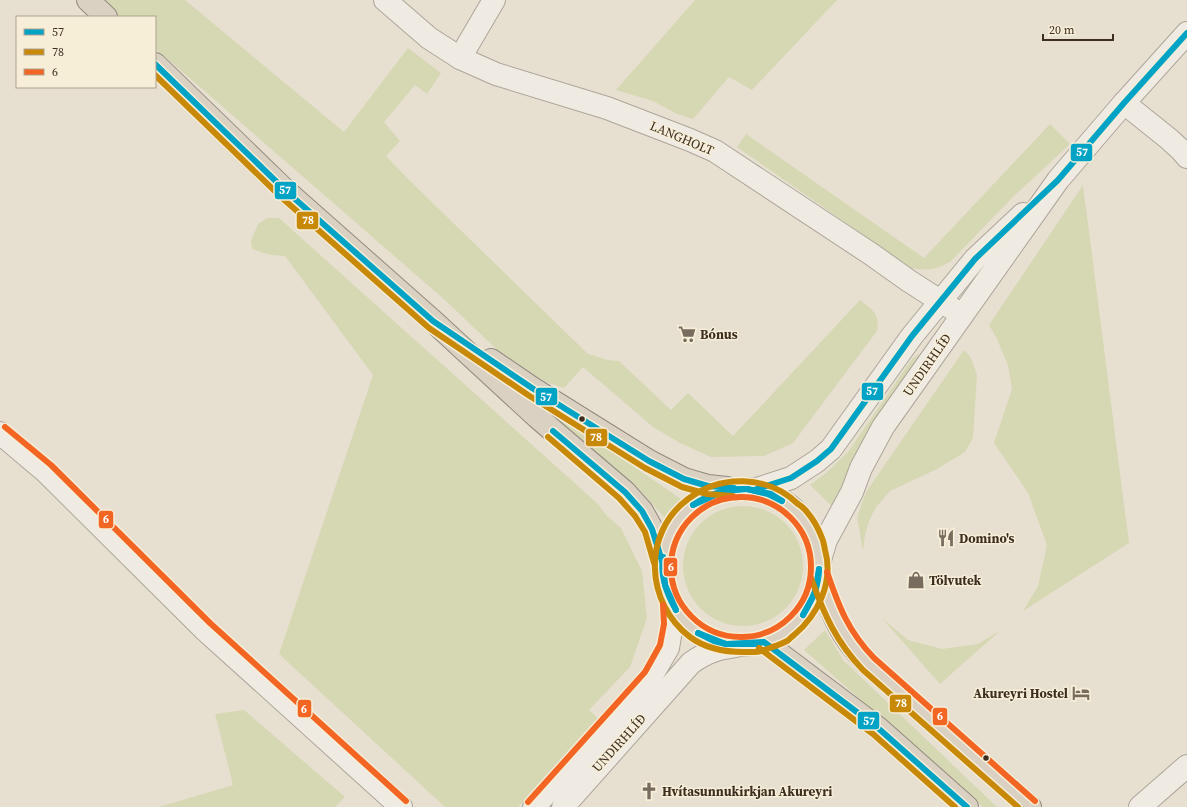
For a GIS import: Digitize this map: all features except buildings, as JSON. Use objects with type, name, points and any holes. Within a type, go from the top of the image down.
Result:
[{"type":"highway","points":[[88,0],[105,16]]},
{"type":"highway","points":[[156,65],[286,191],[433,321],[537,417],[625,492],[642,511],[652,529],[662,561]]},
{"type":"highway","points":[[433,321],[532,388],[649,461],[684,480],[708,486],[744,489],[774,496],[792,507],[806,523],[816,542],[819,569],[833,614],[842,632],[854,649],[868,664],[1030,807]]},
{"type":"highway","points":[[744,489],[712,494],[693,504],[677,520],[667,540],[662,561],[662,576],[672,605],[683,621],[699,634],[717,642],[736,646],[764,642],[778,636],[802,617],[813,597],[819,569]]},
{"type":"highway","points":[[764,642],[878,728],[967,807]]},
{"type":"street","name":"LANGHOLT","points":[[384,0],[429,38],[460,58],[496,74],[607,108],[715,151],[962,315]]},
{"type":"street","points":[[460,58],[494,0]]},
{"type":"street","name":"UNDIRHLÍÐ","points":[[819,569],[826,540],[852,492],[861,468],[883,428],[1058,180],[1187,33]]},
{"type":"street","points":[[1124,103],[1169,139],[1187,157]]},
{"type":"street","name":"UNDIRHLÍÐ","points":[[744,489],[791,478],[816,462],[831,449],[912,336],[975,258],[1058,180]]},
{"type":"street","points":[[0,433],[45,471],[204,629],[401,807]]},
{"type":"street","name":"UNDIRHLÍÐ","points":[[534,807],[651,677],[668,648],[672,624],[672,605]]},
{"type":"street","name":"UNDIRHLÍÐ","points":[[563,807],[691,663],[711,651],[736,646]]},
{"type":"street","points":[[1140,807],[1187,767]]},
{"type":"green space","points":[[100,0],[185,0],[344,132],[408,48],[441,73],[427,94],[415,85],[384,122],[400,141],[386,156],[588,354],[608,360],[619,361],[671,410],[688,393],[733,436],[860,300],[869,307],[876,316],[878,325],[877,331],[793,443],[764,456],[711,457],[680,443],[653,427],[583,367],[564,388],[537,379],[510,362],[446,301],[156,49],[156,16],[119,16]]},
{"type":"green space","points":[[695,0],[837,0],[752,90],[729,77],[693,119],[677,114],[653,101],[616,90]]},
{"type":"green space","points":[[1050,124],[1070,144],[1013,197],[950,262],[940,267],[927,270],[911,268],[737,147],[746,134],[924,258]]},
{"type":"green space","points":[[1083,185],[1129,543],[1023,611],[1038,586],[1047,545],[1028,493],[994,443],[1012,389],[1008,365],[989,325]]},
{"type":"green space","points":[[267,218],[279,218],[598,504],[606,515],[621,528],[642,571],[647,618],[630,667],[589,710],[602,722],[518,807],[445,807],[279,654],[373,375],[285,256],[271,255],[252,249],[251,241],[258,224]]},
{"type":"green space","points":[[964,350],[971,358],[977,375],[973,438],[965,452],[937,469],[890,491],[876,507],[869,521],[863,551],[857,517],[866,492]]},
{"type":"green space","points":[[919,354],[918,363],[854,457],[835,509],[810,485],[826,473],[848,452],[912,359]]},
{"type":"green space","points":[[541,403],[681,499],[666,519],[633,483],[537,406]]},
{"type":"green space","points":[[743,506],[766,511],[776,516],[785,524],[793,533],[798,543],[803,566],[798,589],[793,599],[785,608],[776,616],[766,621],[743,626],[720,621],[710,616],[701,608],[693,599],[688,589],[683,566],[688,543],[693,533],[701,524],[710,516],[720,511]]},
{"type":"green space","points":[[882,618],[908,640],[942,649],[978,644],[1001,630],[940,684]]},
{"type":"green space","points":[[825,630],[843,660],[997,807],[983,807],[804,650]]},
{"type":"green space","points":[[244,710],[345,797],[335,807],[159,807],[233,785],[215,714]]},
{"type":"transit line","name":"57","points":[[754,490],[791,478],[817,461],[831,449],[912,336],[975,259],[1058,180],[1187,33]]},
{"type":"transit line","name":"57","points":[[156,65],[286,191],[433,321],[532,388],[649,461],[684,479],[708,486],[734,488]]},
{"type":"transit line","name":"78","points":[[156,76],[281,197],[429,328],[528,395],[645,468],[682,487],[707,494],[733,496]]},
{"type":"transit line","name":"6","points":[[5,427],[51,465],[210,623],[406,801]]},
{"type":"transit line","name":"57","points":[[553,431],[625,492],[642,511],[652,529],[662,561]]},
{"type":"transit line","name":"78","points":[[548,437],[619,498],[635,516],[645,532],[654,563]]},
{"type":"transit line","name":"78","points":[[764,650],[759,652],[729,651],[709,647],[696,641],[675,623],[664,606],[657,587],[655,568],[657,549],[663,530],[673,513],[688,499],[715,485],[744,481],[773,487],[786,494],[805,510],[816,525],[823,541],[827,562],[827,574],[822,597],[817,608],[803,627],[789,640],[767,649]]},
{"type":"transit line","name":"57","points":[[693,505],[712,494],[726,490],[747,489]]},
{"type":"transit line","name":"57","points":[[693,505],[724,491],[747,489]]},
{"type":"transit line","name":"57","points":[[747,489],[771,494],[782,501]]},
{"type":"transit line","name":"57","points":[[747,489],[768,494],[782,501]]},
{"type":"transit line","name":"6","points":[[748,497],[768,502],[791,517],[806,540],[810,553],[811,567],[810,581],[806,594],[791,617],[768,632],[755,636],[734,637],[714,632],[691,617],[676,594],[672,581],[671,560],[676,540],[691,517],[714,502],[727,498],[748,497]]},
{"type":"transit line","name":"57","points":[[663,557],[665,585],[676,610]]},
{"type":"transit line","name":"57","points":[[663,557],[663,578],[669,597],[676,610]]},
{"type":"transit line","name":"57","points":[[803,615],[815,593],[819,569]]},
{"type":"transit line","name":"57","points":[[803,615],[814,593],[818,581],[819,569]]},
{"type":"transit line","name":"6","points":[[827,572],[845,618],[857,638],[874,658],[1035,801]]},
{"type":"transit line","name":"78","points":[[811,578],[826,616],[838,638],[845,649],[863,670],[1018,807]]},
{"type":"transit line","name":"6","points":[[528,802],[645,672],[660,645],[664,624],[663,605]]},
{"type":"transit line","name":"57","points":[[698,633],[726,644]]},
{"type":"transit line","name":"57","points":[[698,633],[714,641],[726,644]]},
{"type":"transit line","name":"57","points":[[727,644],[758,644],[763,642]]},
{"type":"transit line","name":"57","points":[[727,644],[763,642]]},
{"type":"transit line","name":"57","points":[[764,642],[878,728],[967,807]]},
{"type":"transit line","name":"78","points":[[759,648],[873,734],[955,807]]},
{"type":"place","name":"Bónus","points":[[687,334]]},
{"type":"place","name":"Domino's","points":[[946,538]]},
{"type":"place","name":"Tölvutek","points":[[916,580]]},
{"type":"place","name":"Akureyri Hostel","points":[[1081,693]]},
{"type":"place","name":"Hvítasunnukirkjan Akureyri","points":[[649,791]]}]
